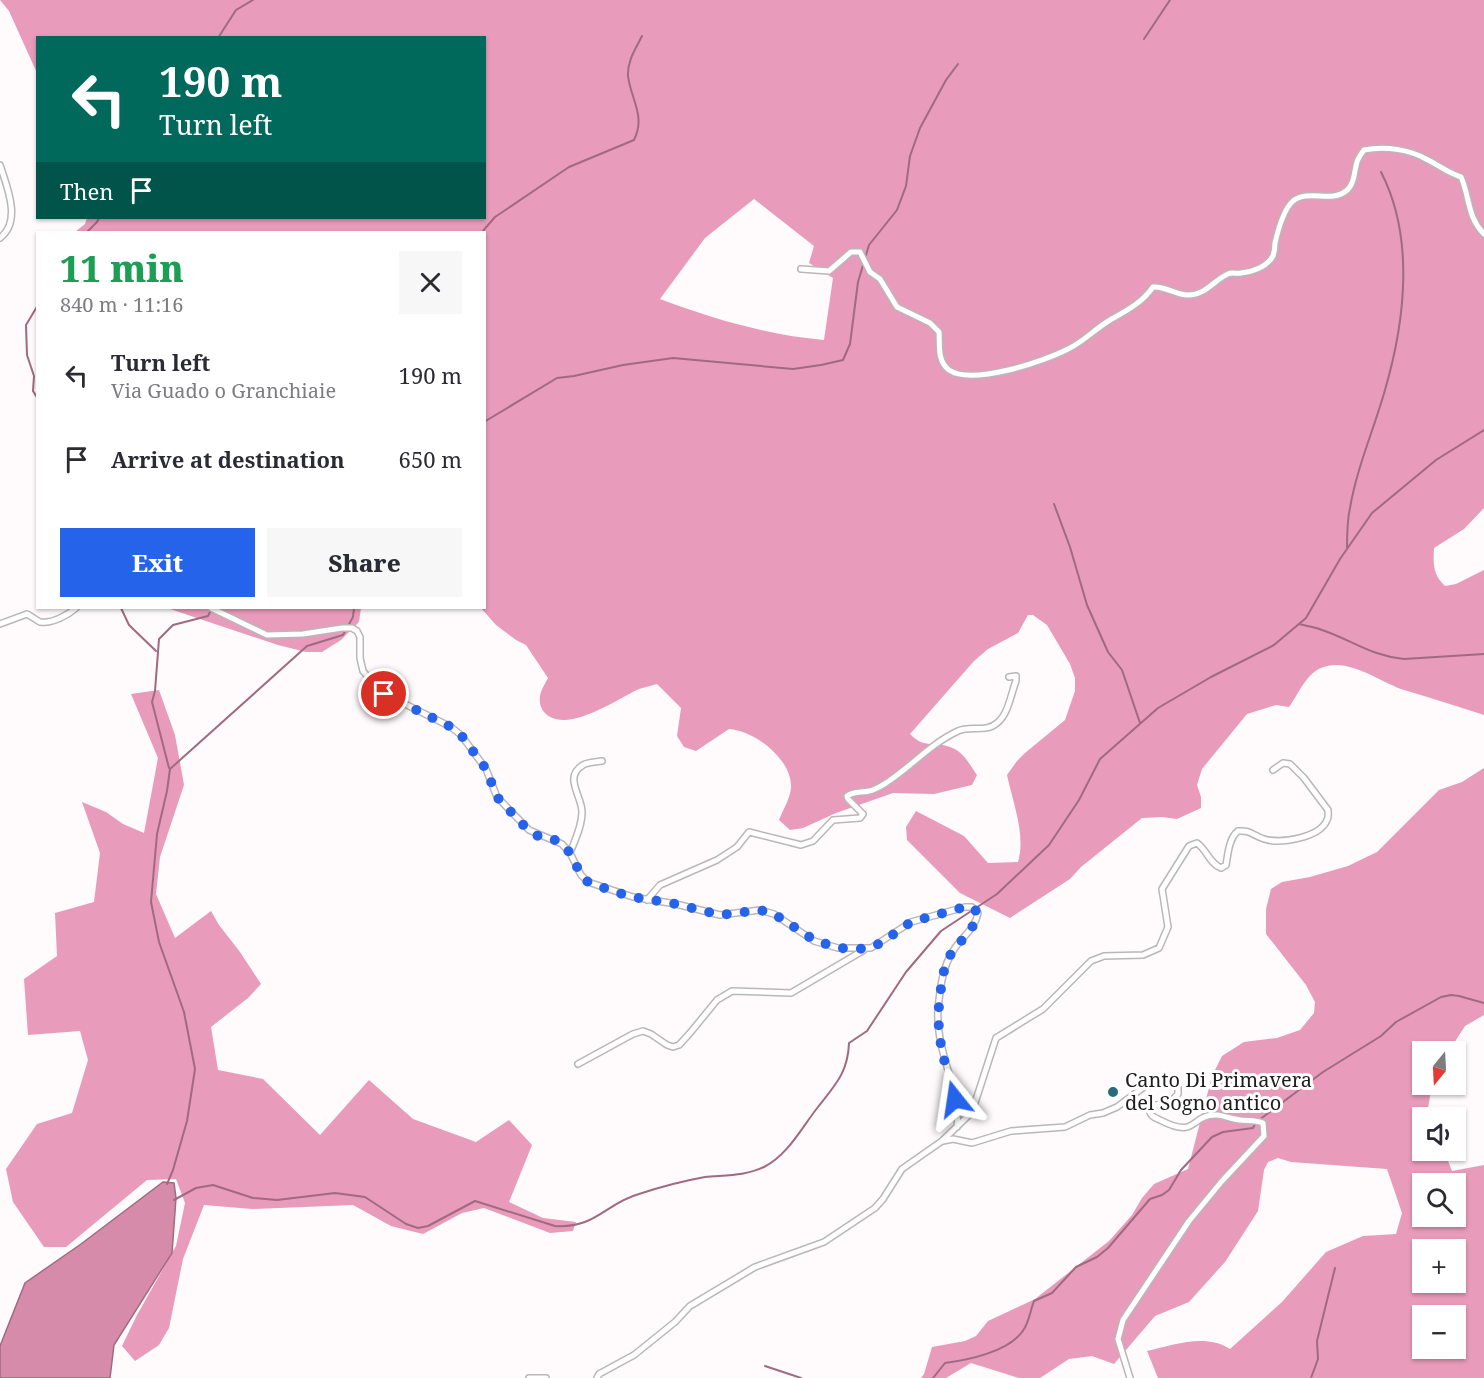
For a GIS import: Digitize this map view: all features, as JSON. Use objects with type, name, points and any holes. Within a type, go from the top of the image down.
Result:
[{"type":"street","points":[[801,269],[829,272],[851,252],[860,252],[870,272],[880,279],[897,307],[930,323],[939,332],[941,361],[950,370],[963,376],[1002,372],[1070,349],[1108,321],[1129,310],[1148,295],[1153,287],[1163,286],[1189,295],[1200,293],[1228,274],[1254,271],[1273,256],[1277,234],[1293,201],[1301,197],[1321,195],[1331,197],[1347,191],[1355,176],[1357,162],[1364,150],[1378,147],[1407,152],[1428,159],[1446,172],[1461,177],[1466,188],[1471,215],[1476,226],[1484,234]]},
{"type":"street","points":[[0,165],[13,212],[5,234],[0,238]]},
{"type":"street","points":[[0,624],[27,614],[41,622],[52,621],[66,616],[75,609]]},
{"type":"street","points":[[213,609],[267,635],[303,634],[342,628],[352,628],[357,631],[360,637],[360,658],[363,671],[373,683],[384,694],[451,727],[461,735],[486,769],[497,797],[522,824],[538,836],[551,838],[562,844],[570,853],[581,875],[588,882],[647,900],[676,904],[720,915],[760,910],[774,914],[814,940],[838,948],[866,949]]},
{"type":"street","points":[[647,900],[660,885],[694,872],[737,847],[749,832],[801,845],[813,841],[833,820],[860,818],[863,814],[847,796],[852,793],[871,791],[886,783],[933,746],[956,732],[966,728],[983,729],[996,725],[1003,717],[1016,681],[1016,676],[1009,677]]},
{"type":"street","points":[[570,853],[582,813],[581,803],[573,783],[575,774],[584,764],[602,761]]},
{"type":"street","points":[[597,1378],[599,1374],[634,1355],[675,1322],[690,1306],[755,1267],[824,1242],[875,1208],[902,1169],[942,1141],[972,1112],[996,1038],[1043,1009],[1091,961],[1104,956],[1143,955],[1159,948],[1168,927],[1162,889],[1189,846],[1197,843],[1212,863],[1221,868],[1226,865],[1233,834],[1238,831],[1248,830],[1263,839],[1297,839],[1317,831],[1327,820],[1328,810],[1304,778],[1290,764],[1283,763],[1273,770]]},
{"type":"street","points":[[578,1064],[633,1034],[643,1031],[673,1047],[679,1045],[717,1000],[732,991],[791,993],[866,949],[881,943],[911,922],[972,907],[978,913],[974,926],[953,950],[947,962],[942,978],[939,1008],[938,1026],[941,1047],[958,1113],[957,1127]]},
{"type":"street","points":[[942,1141],[953,1139],[972,1143],[1011,1131],[1065,1127],[1117,1107],[1152,1081],[1162,1080],[1172,1082],[1178,1088],[1178,1094],[1171,1101],[1149,1107],[1149,1111],[1152,1116],[1170,1125],[1182,1129],[1189,1128],[1203,1119],[1216,1115],[1263,1123],[1263,1136],[1189,1221],[1123,1320],[1118,1339],[1130,1378]]},
{"type":"street","points":[[529,1378],[546,1378]]},
{"type":"shaded area","points":[[0,0],[1484,0],[1484,508],[1464,529],[1434,548],[1434,559],[1436,573],[1445,586],[1456,584],[1484,570],[1484,715],[1404,690],[1342,665],[1321,668],[1311,675],[1289,707],[1276,705],[1247,714],[1202,769],[1197,785],[1201,797],[1201,808],[1177,819],[1142,818],[1081,867],[1070,879],[1010,918],[960,893],[907,840],[906,827],[916,811],[964,836],[988,863],[1018,862],[1020,830],[1007,775],[1025,753],[1065,720],[1075,691],[1075,678],[1070,664],[1047,625],[1033,615],[1028,615],[1018,633],[988,649],[974,661],[910,734],[920,742],[944,745],[959,752],[977,775],[972,785],[934,794],[893,793],[836,813],[803,828],[790,830],[779,820],[791,789],[789,775],[778,756],[760,740],[729,729],[696,751],[684,747],[677,736],[681,708],[657,684],[639,689],[605,707],[577,718],[565,720],[553,718],[544,712],[540,703],[540,695],[548,678],[526,645],[496,625],[482,609],[486,609],[486,231],[76,231],[85,224],[87,219],[486,219],[486,36],[36,36],[36,71],[9,11]],"holes":[[[754,199],[814,246],[809,263],[833,278],[824,340],[741,325],[660,299],[705,238]]]},
{"type":"shaded area","points":[[170,609],[361,609],[359,622],[341,640],[322,652],[306,652]]},
{"type":"shaded area","points":[[159,690],[175,735],[184,785],[160,857],[156,894],[175,938],[211,911],[261,984],[248,998],[211,1027],[218,1070],[263,1079],[320,1135],[369,1080],[413,1119],[476,1142],[509,1120],[532,1145],[509,1202],[543,1218],[576,1222],[573,1231],[550,1233],[484,1208],[462,1213],[423,1234],[391,1226],[353,1205],[252,1209],[204,1205],[183,1259],[169,1328],[159,1345],[135,1361],[122,1346],[176,1246],[185,1203],[176,1179],[147,1180],[66,1247],[44,1247],[13,1202],[6,1169],[37,1124],[72,1113],[88,1060],[80,1031],[28,1035],[24,979],[57,956],[55,913],[94,902],[100,853],[82,802],[144,833],[158,758],[131,694]]},
{"type":"shaded area","points":[[1484,768],[1484,1015],[1465,1026],[1455,1041],[1412,1041],[1412,1095],[1430,1095],[1428,1107],[1412,1107],[1412,1161],[1448,1161],[1452,1171],[1484,1165],[1484,1378],[1158,1378],[1147,1351],[1200,1341],[1220,1344],[1230,1349],[1282,1302],[1326,1252],[1363,1236],[1396,1234],[1402,1213],[1387,1169],[1291,1162],[1278,1158],[1268,1162],[1264,1170],[1258,1211],[1225,1262],[1189,1302],[1155,1316],[1114,1364],[1092,1356],[1069,1359],[1040,1378],[1019,1378],[971,1363],[946,1378],[921,1378],[932,1347],[965,1341],[976,1336],[988,1321],[1035,1299],[1109,1241],[1132,1215],[1154,1184],[1188,1169],[1212,1076],[1222,1056],[1244,1042],[1277,1038],[1300,1030],[1314,1013],[1315,1002],[1306,985],[1266,934],[1266,909],[1271,889],[1282,882],[1348,866],[1377,852],[1439,790],[1462,782]]},
{"type":"shaded area","points":[[163,1182],[174,1183],[176,1198],[172,1253],[114,1345],[110,1378],[0,1378],[0,1346],[25,1283]]},
{"type":"waterway","points":[[219,36],[236,10],[253,0]]},
{"type":"waterway","points":[[1144,39],[1170,0]]},
{"type":"waterway","points":[[483,231],[495,217],[569,167],[634,140],[639,123],[628,70],[632,55],[642,36]]},
{"type":"waterway","points":[[486,421],[557,378],[623,365],[673,358],[793,369],[843,360],[850,344],[858,282],[869,245],[897,210],[906,186],[910,156],[920,128],[946,80],[958,64]]},
{"type":"waterway","points":[[1347,548],[1348,518],[1353,493],[1392,364],[1401,308],[1403,280],[1399,224],[1392,197],[1381,172]]},
{"type":"waterway","points":[[88,231],[98,219]]},
{"type":"waterway","points":[[36,308],[26,325],[27,355],[34,376],[33,391],[36,396]]},
{"type":"waterway","points":[[174,1200],[196,1188],[213,1185],[253,1198],[277,1200],[335,1193],[365,1197],[406,1224],[418,1228],[428,1226],[475,1201],[555,1226],[569,1226],[590,1220],[628,1198],[655,1189],[705,1177],[742,1174],[773,1162],[794,1140],[840,1077],[846,1062],[849,1043],[867,1031],[906,972],[941,931],[997,894],[1049,845],[1079,800],[1100,759],[1158,708],[1211,677],[1274,645],[1306,618],[1340,559],[1372,513],[1436,460],[1484,430]]},
{"type":"waterway","points":[[1054,504],[1070,547],[1087,605],[1108,652],[1122,670],[1140,723]]},
{"type":"waterway","points":[[121,609],[129,625],[156,651]]},
{"type":"waterway","points":[[167,1184],[187,1121],[195,1069],[184,1012],[159,942],[151,902],[157,834],[170,769],[307,646],[343,635],[353,617],[354,609]]},
{"type":"waterway","points":[[169,768],[152,702],[159,639],[173,625],[208,616],[211,610]]},
{"type":"waterway","points":[[1299,624],[1333,634],[1381,655],[1404,659],[1484,654]]},
{"type":"waterway","points":[[1259,1120],[1323,1072],[1381,1036],[1396,1022],[1441,997],[1459,996],[1484,1003]]},
{"type":"waterway","points":[[933,1378],[945,1363],[986,1354],[1015,1339],[1026,1325],[1034,1301],[1052,1293],[1076,1267],[1097,1257],[1108,1248],[1150,1199],[1169,1190],[1181,1170],[1212,1137],[1223,1132],[1253,1128],[1255,1124]]},
{"type":"waterway","points":[[1311,1378],[1318,1359],[1317,1341],[1335,1268]]},
{"type":"waterway","points":[[765,1366],[801,1378]]},
{"type":"place","name":"Canto Di Primavera del Sogno antico","points":[[1113,1092]]},
{"type":"route","points":[[384,694],[451,727],[461,735],[486,769],[497,797],[522,824],[538,836],[551,838],[562,844],[570,853],[581,875],[588,882],[612,891],[720,915],[760,910],[774,914],[814,940],[838,948],[872,948],[911,922],[972,907],[978,913],[976,920],[974,926],[953,950],[947,962],[942,978],[939,1008],[938,1026],[941,1047],[955,1099]]}]
